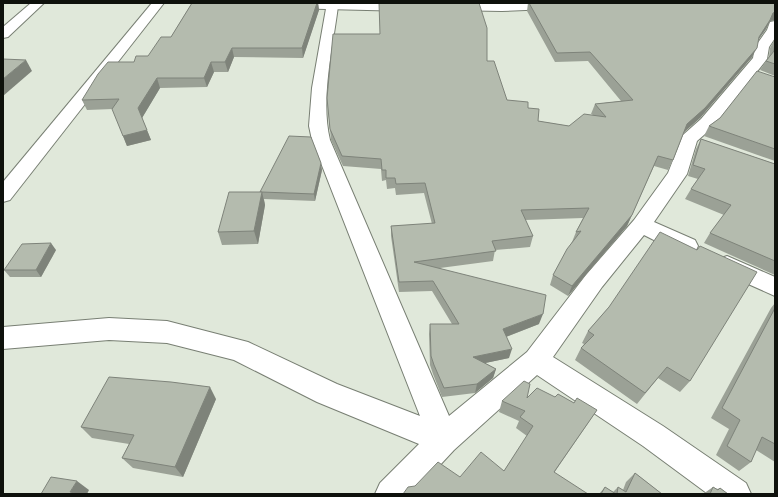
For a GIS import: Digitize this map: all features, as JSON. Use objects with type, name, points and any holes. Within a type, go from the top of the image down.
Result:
[{"type":"street","points":[[3,34],[38,3]]},
{"type":"street","points":[[3,195],[158,3]]},
{"type":"street","points":[[242,3],[416,7]]},
{"type":"street","points":[[440,7],[596,3]]},
{"type":"street","points":[[333,4],[320,88],[318,126],[335,176],[444,440]]},
{"type":"street","points":[[392,494],[444,440],[480,406],[536,360],[594,281],[641,225],[677,174],[689,139],[707,124],[754,75],[760,59],[762,47],[775,29]]},
{"type":"street","points":[[689,139],[711,146]]},
{"type":"street","points":[[641,225],[775,287]]},
{"type":"street","points":[[3,338],[109,329],[167,332],[239,350],[327,393],[444,440]]},
{"type":"street","points":[[536,360],[653,436],[735,494]]},
{"type":"building","points":[[192,3],[317,3],[302,48],[232,48],[225,62],[211,62],[204,78],[157,78],[138,108],[147,130],[123,136],[112,109],[119,99],[82,100],[98,74],[108,62],[134,62],[136,56],[148,56],[161,37],[171,37]]},
{"type":"building","points":[[379,3],[479,3],[487,28],[487,61],[494,61],[507,100],[528,102],[528,108],[539,109],[538,121],[569,126],[584,114],[606,117],[595,104],[633,100],[590,52],[557,53],[529,3],[775,3],[775,12],[759,37],[757,48],[705,108],[687,124],[673,160],[658,156],[632,215],[572,286],[553,275],[567,249],[581,231],[576,232],[589,208],[521,210],[533,236],[492,241],[496,251],[414,262],[546,295],[543,314],[503,329],[512,349],[473,357],[496,369],[477,384],[444,388],[431,356],[430,324],[459,324],[433,281],[399,282],[391,226],[435,223],[425,183],[396,184],[395,178],[386,178],[386,170],[382,170],[381,159],[342,156],[330,129],[327,98],[333,34],[380,34]]},
{"type":"building","points":[[775,42],[775,64],[766,61],[774,51]]},
{"type":"building","points":[[3,59],[26,60],[3,79]]},
{"type":"building","points":[[757,71],[775,77],[775,149],[709,126],[720,118]]},
{"type":"building","points":[[289,136],[311,137],[321,163],[314,194],[260,192]]},
{"type":"building","points":[[701,139],[775,164],[775,261],[710,233],[731,205],[691,189],[705,169],[693,165]]},
{"type":"building","points":[[229,192],[262,192],[254,231],[218,232]]},
{"type":"building","points":[[660,232],[697,250],[700,246],[757,272],[690,381],[667,367],[645,393],[581,348],[594,335],[588,331],[609,307]]},
{"type":"building","points":[[51,243],[36,270],[4,270],[22,244]]},
{"type":"building","points":[[775,308],[775,444],[762,437],[751,462],[727,446],[740,420],[722,408]]},
{"type":"building","points":[[109,377],[210,387],[175,467],[122,458],[134,435],[81,427]]},
{"type":"building","points":[[524,381],[530,384],[527,398],[537,388],[555,397],[558,394],[574,403],[577,398],[597,410],[554,472],[588,494],[403,494],[408,487],[415,486],[438,462],[460,477],[481,452],[504,471],[533,426],[520,417],[525,411],[502,401]]},
{"type":"building","points":[[635,473],[662,494],[617,494],[618,487],[626,492]]},
{"type":"building","points":[[51,477],[77,481],[70,492],[80,494],[41,494]]},
{"type":"building","points":[[605,487],[616,494],[601,494]]},
{"type":"building","points":[[713,487],[718,490],[720,488],[728,494],[710,494]]}]
